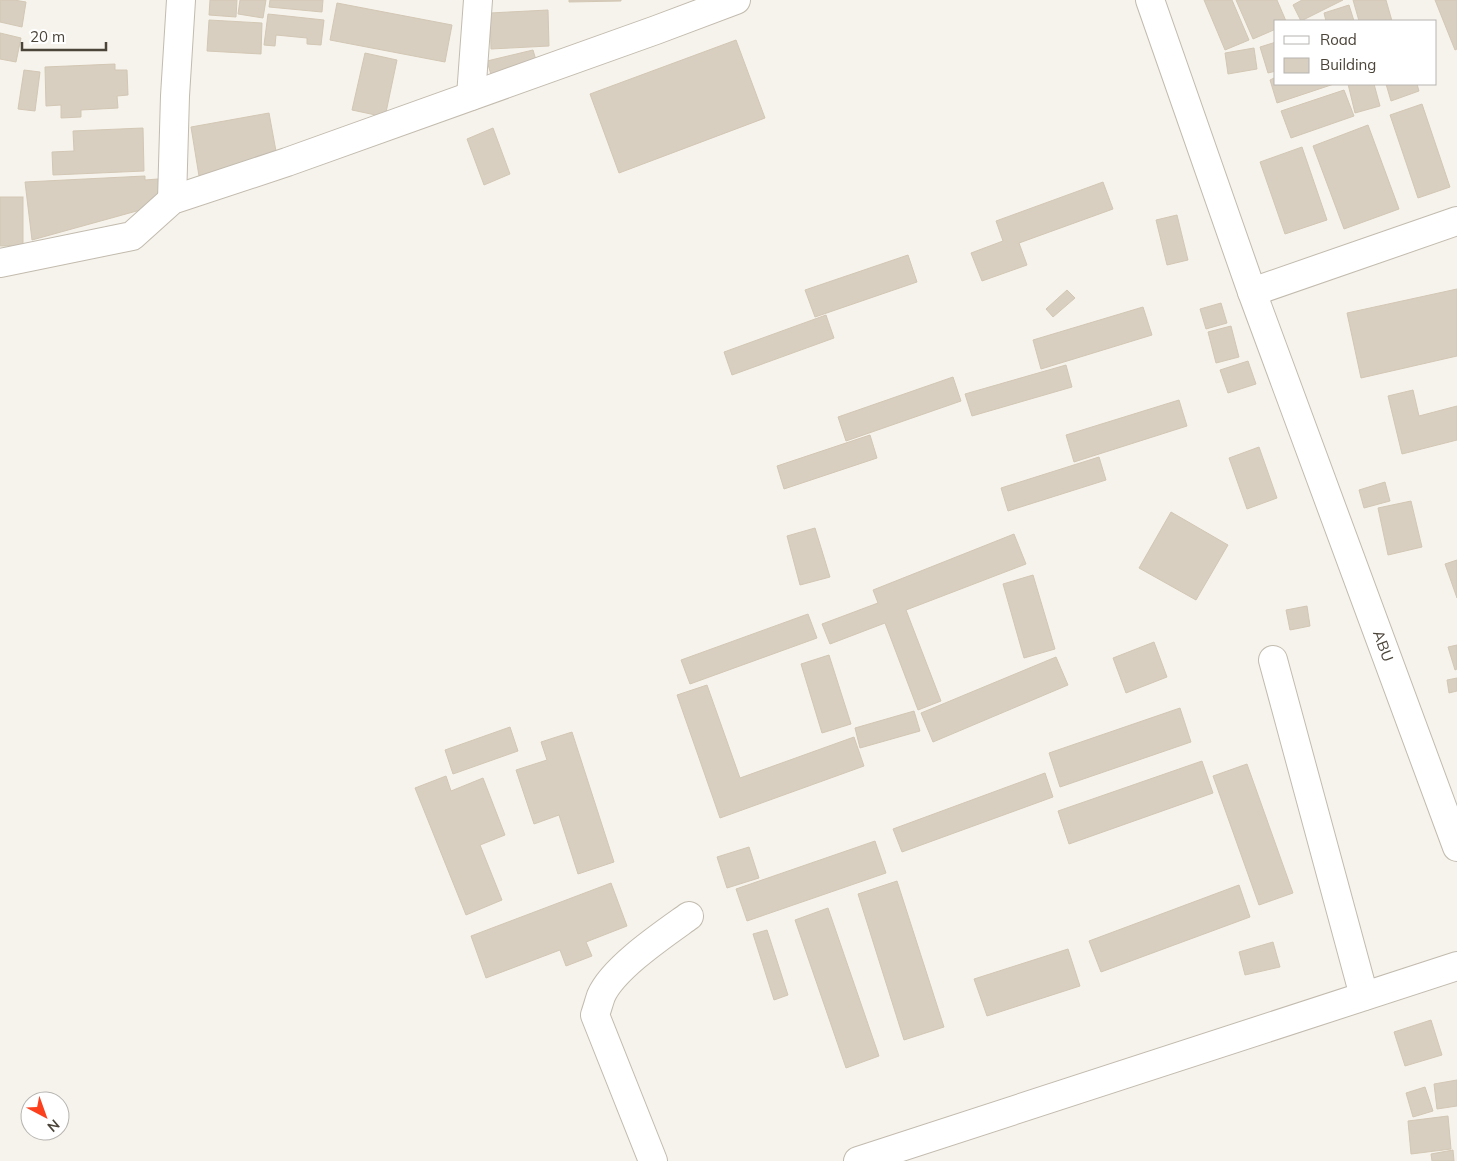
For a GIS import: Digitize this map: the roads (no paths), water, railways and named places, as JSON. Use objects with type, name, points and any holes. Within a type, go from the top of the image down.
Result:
[{"type":"street","points":[[172,200],[175,96],[181,0]]},
{"type":"street","points":[[471,96],[478,0]]},
{"type":"street","points":[[0,263],[132,236],[172,200],[278,165],[736,0]]},
{"type":"street","name":"ABU","points":[[1150,0],[1252,292],[1457,846]]},
{"type":"street","points":[[1252,292],[1457,221]]},
{"type":"street","points":[[1273,660],[1364,996]]},
{"type":"street","points":[[653,1161],[595,1015],[602,995],[618,974],[650,945],[689,916]]},
{"type":"street","points":[[858,1161],[1457,966]]}]
